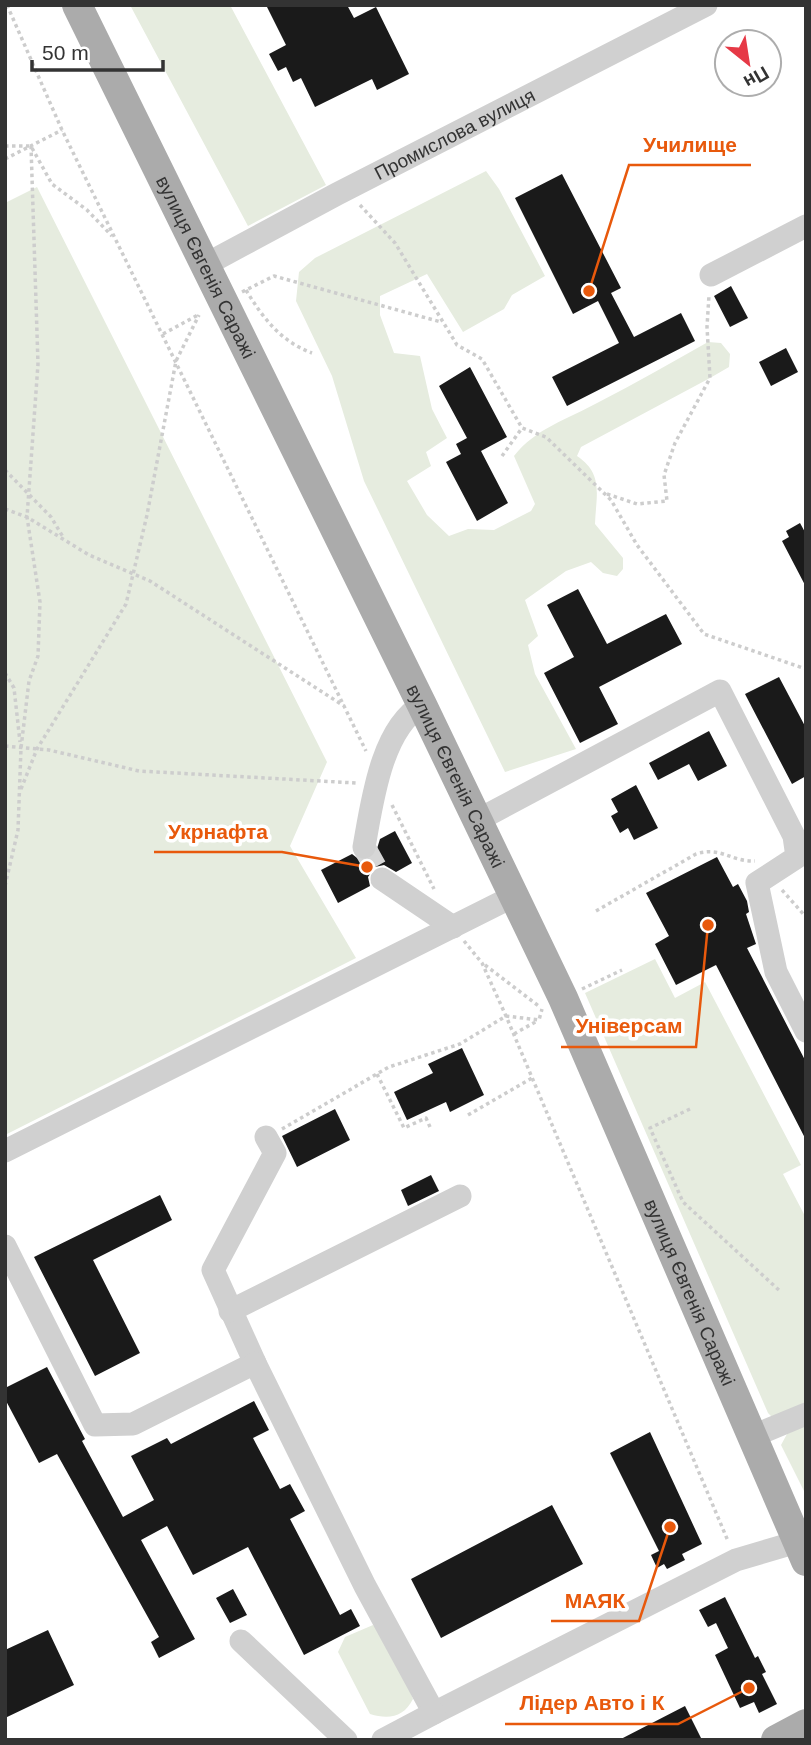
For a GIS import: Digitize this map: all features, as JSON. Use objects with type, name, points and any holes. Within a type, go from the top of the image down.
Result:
[{"type":"main road","name":"вулиця Євгенія Саражі","points":[[77,5],[422,705],[563,998],[801,1552]]},
{"type":"main road","points":[[776,1740],[806,1724]]},
{"type":"street","name":"Промислова вулиця","points":[[205,265],[346,189],[706,5]]},
{"type":"street","points":[[711,275],[806,226]]},
{"type":"street","points":[[478,820],[720,691],[794,836],[797,857],[757,883],[776,972],[806,1031]]},
{"type":"street","points":[[364,847],[378,776],[407,714],[422,705]]},
{"type":"street","points":[[382,879],[453,927]]},
{"type":"street","points":[[5,1151],[514,896]]},
{"type":"street","points":[[266,1137],[275,1153],[213,1270],[255,1363],[365,1586],[434,1713]]},
{"type":"street","points":[[230,1311],[460,1196]]},
{"type":"street","points":[[5,1246],[95,1425],[133,1424],[255,1363]]},
{"type":"street","points":[[753,1436],[806,1414]]},
{"type":"street","points":[[383,1740],[736,1560],[801,1552]]},
{"type":"street","points":[[241,1641],[346,1740]]},
{"type":"path","points":[[5,159],[62,130]]},
{"type":"path","points":[[5,146],[31,146]]},
{"type":"path","points":[[31,146],[52,184],[87,210],[117,241]]},
{"type":"path","points":[[5,886],[18,830],[21,748],[29,681],[38,656],[39,615],[27,517],[38,364],[31,146]]},
{"type":"path","points":[[346,189],[395,243],[457,345],[482,359],[522,428],[546,437],[605,494],[638,545],[704,634],[806,669]]},
{"type":"path","points":[[605,494],[637,504],[667,501],[664,475],[675,443],[710,379],[707,327],[711,275]]},
{"type":"path","points":[[163,334],[274,276],[443,323]]},
{"type":"path","points":[[222,302],[263,318],[292,346],[312,353]]},
{"type":"path","points":[[20,793],[37,749],[126,604],[176,361],[222,302]]},
{"type":"path","points":[[502,456],[522,428]]},
{"type":"path","points":[[5,470],[51,517],[64,540]]},
{"type":"path","points":[[5,509],[27,517],[89,555],[150,581],[176,601],[346,708]]},
{"type":"path","points":[[5,673],[14,688],[21,748]]},
{"type":"path","points":[[5,746],[37,749],[139,771],[357,783],[378,776]]},
{"type":"path","points":[[596,911],[696,854],[712,849],[744,862],[790,861]]},
{"type":"path","points":[[482,963],[542,1009]]},
{"type":"path","points":[[266,1137],[377,1074],[460,1044],[506,1016]]},
{"type":"path","points":[[513,1034],[539,1020]]},
{"type":"path","points":[[377,1074],[404,1128],[426,1118],[430,1127]]},
{"type":"path","points":[[468,1115],[532,1078]]},
{"type":"path","points":[[690,1109],[650,1128],[683,1202],[781,1292]]},
{"type":"shaded area","points":[[130,5],[230,5],[326,185],[248,226]]},
{"type":"shaded area","points":[[486,171],[499,189],[545,276],[512,295],[504,309],[463,332],[427,274],[380,296],[380,315],[394,353],[420,356],[432,409],[447,438],[426,452],[431,466],[407,481],[427,515],[449,536],[468,529],[494,530],[531,511],[535,504],[514,456],[542,431],[708,342],[721,343],[730,354],[729,367],[581,447],[577,456],[586,463],[595,478],[595,524],[623,558],[623,569],[617,576],[603,573],[591,562],[566,571],[525,600],[538,636],[528,645],[535,674],[576,749],[505,772],[364,481],[332,376],[296,301],[299,272],[315,258]]},
{"type":"shaded area","points":[[37,187],[327,762],[290,846],[356,958],[5,1135],[5,203]]},
{"type":"shaded area","points":[[655,959],[675,998],[705,982],[801,1165],[783,1174],[806,1218],[806,1407],[774,1419],[768,1413],[585,993]]},
{"type":"shaded area","points":[[806,1424],[806,1495],[781,1445],[787,1434]]},
{"type":"shaded area","points":[[373,1625],[390,1639],[413,1699],[405,1710],[395,1716],[370,1714],[338,1652],[345,1637]]},
{"type":"building","points":[[266,5],[347,5],[354,18],[376,7],[409,74],[377,90],[372,79],[315,107],[301,78],[293,82],[286,67],[278,71],[269,54],[286,45]]},
{"type":"building","points":[[562,174],[621,288],[611,293],[634,337],[681,313],[695,341],[567,406],[552,377],[619,343],[598,301],[573,314],[515,198]]},
{"type":"building","points":[[731,286],[748,318],[730,327],[714,296]]},
{"type":"building","points":[[786,348],[798,372],[771,386],[759,362]]},
{"type":"building","points":[[470,367],[507,437],[481,451],[508,503],[477,521],[446,462],[461,454],[456,444],[467,438],[439,386]]},
{"type":"building","points":[[800,523],[806,534],[806,587],[782,541],[789,537],[786,531]]},
{"type":"building","points":[[578,589],[607,644],[666,614],[682,644],[599,687],[618,724],[580,743],[544,673],[574,657],[547,605]]},
{"type":"building","points":[[779,677],[806,728],[806,776],[792,784],[745,694]]},
{"type":"building","points":[[709,731],[727,766],[698,781],[689,764],[658,780],[649,763]]},
{"type":"building","points":[[636,785],[658,828],[634,840],[628,828],[620,833],[611,816],[618,812],[611,799]]},
{"type":"building","points":[[395,831],[412,863],[396,872],[384,865],[375,867],[368,877],[370,886],[338,903],[321,870],[352,854],[361,861],[369,860],[375,855],[380,839]]},
{"type":"building","points":[[717,857],[733,887],[738,884],[747,901],[749,912],[746,914],[756,944],[747,948],[806,1062],[806,1140],[716,965],[676,985],[655,944],[669,936],[646,893]]},
{"type":"building","points":[[462,1048],[484,1095],[450,1112],[446,1102],[407,1120],[394,1092],[433,1073],[428,1064]]},
{"type":"building","points":[[335,1109],[350,1140],[297,1167],[282,1136]]},
{"type":"building","points":[[431,1175],[439,1191],[408,1206],[401,1190]]},
{"type":"building","points":[[160,1195],[172,1220],[93,1260],[140,1353],[95,1376],[34,1257]]},
{"type":"building","points":[[47,1367],[85,1439],[82,1441],[123,1517],[154,1500],[131,1456],[167,1438],[171,1444],[254,1401],[269,1430],[253,1438],[280,1489],[290,1484],[305,1511],[290,1519],[340,1615],[351,1609],[360,1626],[304,1655],[248,1547],[193,1575],[167,1526],[141,1540],[195,1639],[159,1658],[151,1642],[159,1637],[57,1454],[39,1463],[5,1399],[5,1388]]},
{"type":"building","points":[[650,1432],[702,1544],[682,1554],[685,1560],[667,1569],[664,1564],[657,1568],[651,1555],[659,1551],[610,1453]]},
{"type":"building","points":[[552,1505],[583,1564],[441,1638],[411,1579]]},
{"type":"building","points":[[233,1589],[247,1615],[230,1623],[216,1598]]},
{"type":"building","points":[[725,1597],[755,1658],[758,1656],[766,1672],[762,1674],[777,1704],[759,1713],[754,1702],[740,1708],[715,1655],[728,1648],[716,1623],[708,1627],[699,1610]]},
{"type":"building","points":[[48,1630],[74,1685],[5,1718],[5,1650]]},
{"type":"building","points":[[685,1706],[702,1740],[619,1740]]},
{"type":"tunnel","points":[[364,847],[382,879]]},
{"type":"place","name":"Училище","points":[[589,291]]},
{"type":"place","name":"Укрнафта","points":[[367,867]]},
{"type":"place","name":"Універсам","points":[[708,925]]},
{"type":"place","name":"МАЯК","points":[[670,1527]]},
{"type":"place","name":"Лідер Авто і К","points":[[749,1688]]}]
